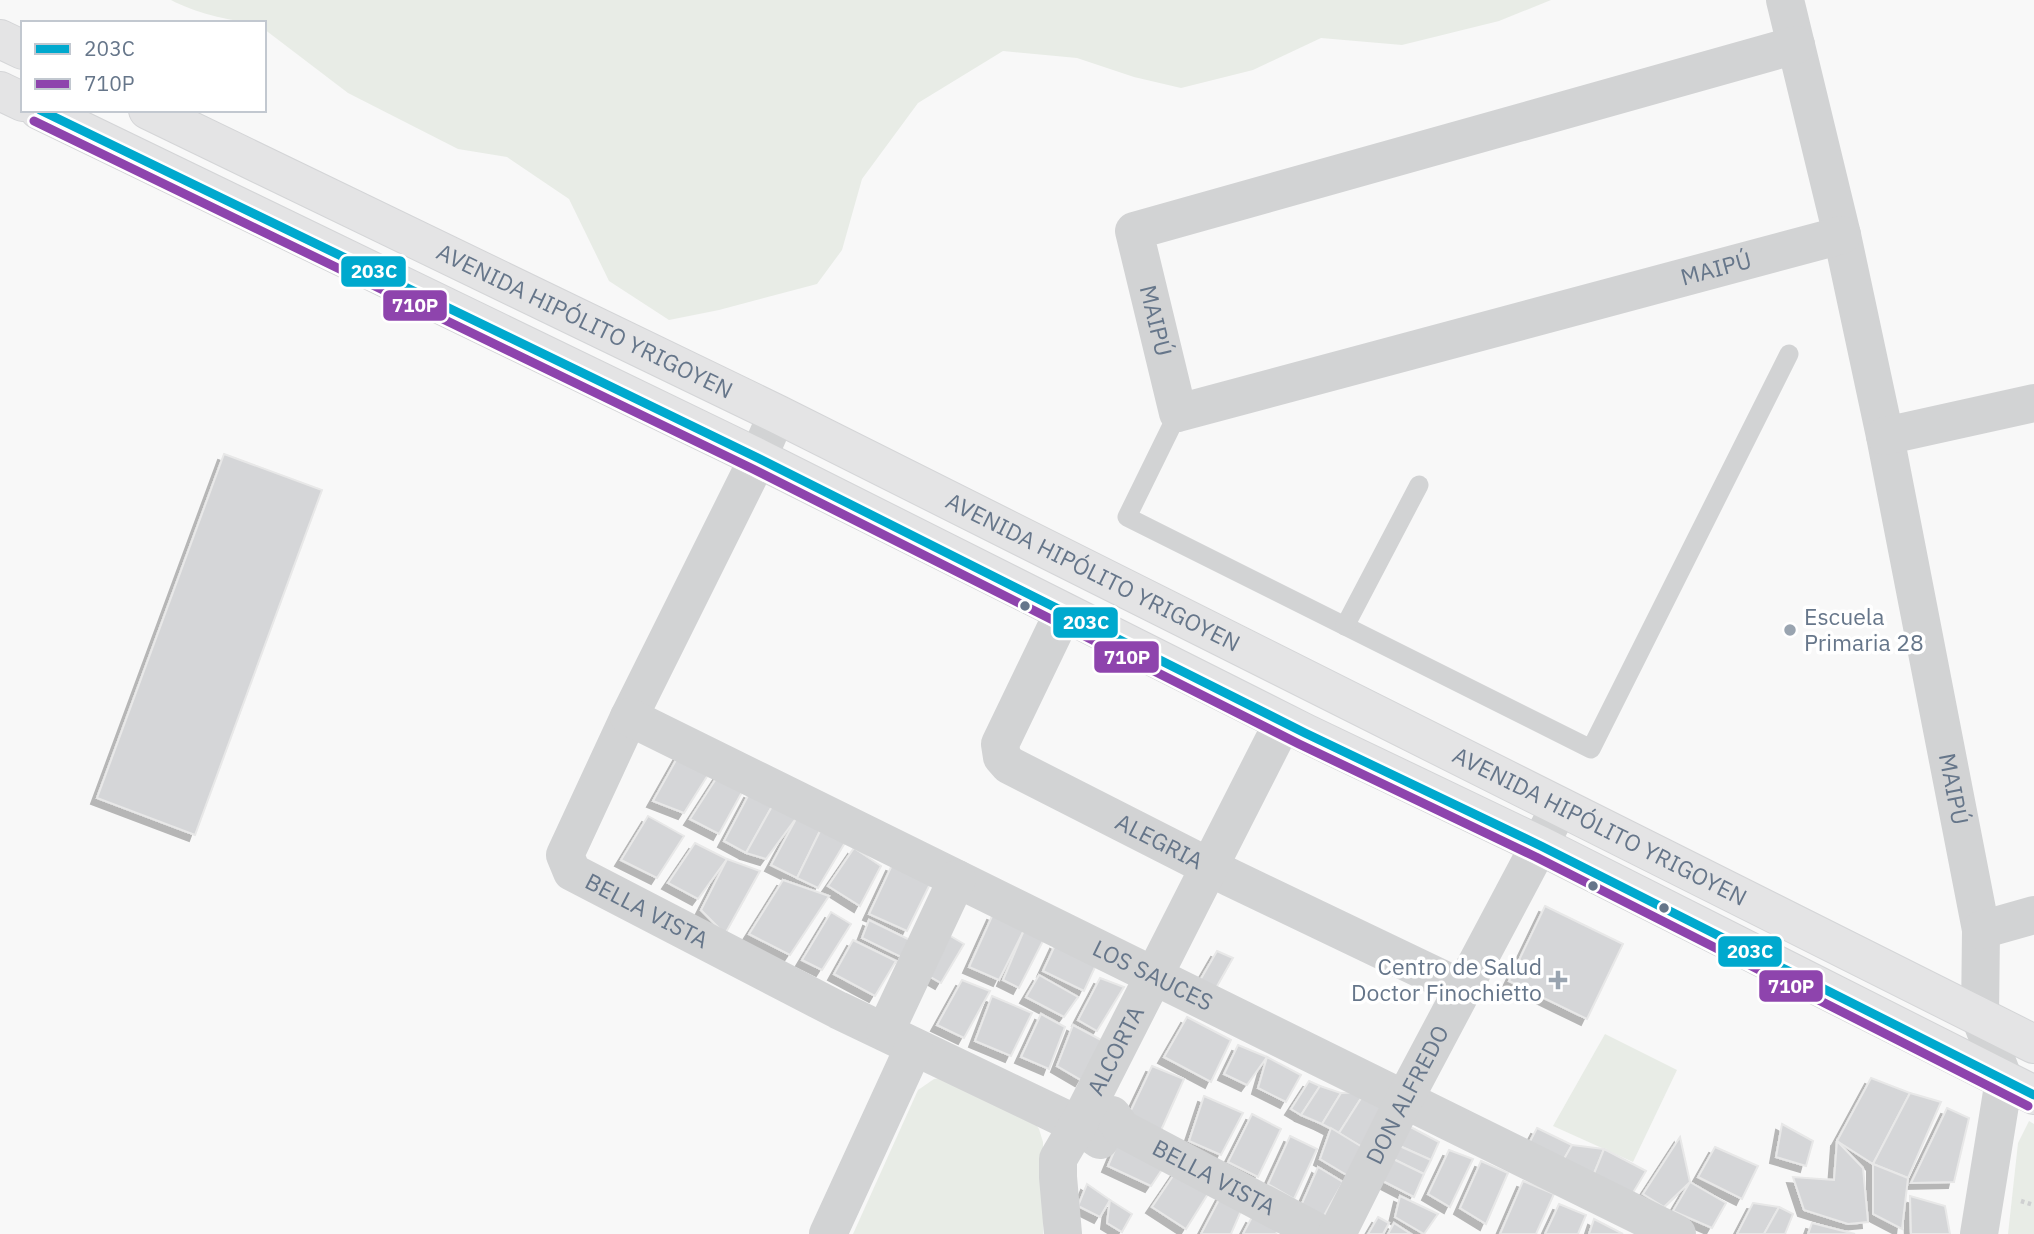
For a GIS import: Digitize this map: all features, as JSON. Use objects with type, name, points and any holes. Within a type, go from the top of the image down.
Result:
[{"type":"main road","points":[[0,39],[21,49]]},
{"type":"main road","points":[[0,91],[21,101]]},
{"type":"main road","name":"AVENIDA HIPÓLITO YRIGOYEN","points":[[43,112],[758,458],[1294,727],[1541,846],[2019,1088]]},
{"type":"main road","name":"AVENIDA HIPÓLITO YRIGOYEN","points":[[152,112],[777,414],[2034,1044]]},
{"type":"street","name":"MAIPÚ","points":[[1785,0],[1842,235],[1885,436],[1981,930],[1980,1017]]},
{"type":"street","name":"MAIPÚ","points":[[1796,45],[1134,231],[1178,413],[1842,235]]},
{"type":"street","points":[[1885,436],[2034,402]]},
{"type":"street","name":"BELLA VISTA","points":[[777,414],[758,458],[629,717],[565,855],[572,872],[900,1040],[1097,1126],[1122,1129],[1321,1234]]},
{"type":"street","name":"ALEGRIA","points":[[1064,611],[1000,744],[1002,757],[1009,765],[1463,989]]},
{"type":"street","name":"LOS SAUCES","points":[[629,717],[1677,1234]]},
{"type":"street","name":"ALCORTA","points":[[1062,1215],[1058,1159],[1097,1126],[1165,980],[1294,727]]},
{"type":"street","name":"DON ALFREDO","points":[[1337,1234],[1404,1100],[1559,808]]},
{"type":"street","points":[[828,1234],[957,879]]},
{"type":"street","points":[[1981,930],[2034,915]]},
{"type":"street","points":[[1979,1234],[2019,1088],[1980,1017]]},
{"type":"lane","points":[[1178,413],[1126,517],[1591,749],[1788,354]]},
{"type":"lane","points":[[1345,626],[1419,485]]},
{"type":"shaded area","points":[[171,0],[1551,0],[1499,21],[1402,45],[1321,38],[1253,70],[1181,88],[1134,77],[1077,58],[1003,51],[918,103],[862,179],[842,250],[817,284],[719,310],[669,320],[609,281],[569,199],[507,157],[458,149],[348,93],[266,31],[266,21],[241,21],[192,9]]},
{"type":"shaded area","points":[[1605,1034],[1677,1070],[1633,1162],[1553,1126]]},
{"type":"shaded area","points":[[948,1077],[1030,1116],[1039,1129],[1043,1142],[1043,1234],[853,1234],[918,1090],[934,1079]]},
{"type":"shaded area","points":[[2029,1121],[2034,1124],[2034,1234],[2008,1234],[2018,1143]]},
{"type":"building","points":[[224,454],[322,490],[195,835],[97,798]]},
{"type":"building","points":[[680,753],[713,767],[684,813],[653,801]]},
{"type":"building","points":[[719,774],[747,783],[719,834],[690,819]]},
{"type":"building","points":[[750,792],[775,801],[746,853],[724,841]]},
{"type":"building","points":[[775,801],[797,817],[766,859],[746,853]]},
{"type":"building","points":[[648,816],[684,836],[657,878],[621,860]]},
{"type":"building","points":[[797,817],[820,831],[797,878],[771,865]]},
{"type":"building","points":[[820,831],[846,841],[818,888],[797,878]]},
{"type":"building","points":[[695,843],[727,859],[698,899],[668,883]]},
{"type":"building","points":[[854,848],[881,866],[860,906],[828,886]]},
{"type":"building","points":[[727,859],[760,871],[725,934],[701,910]]},
{"type":"building","points":[[892,865],[931,882],[907,931],[869,914]]},
{"type":"building","points":[[783,880],[829,896],[790,955],[749,934]]},
{"type":"building","points":[[1545,906],[1623,944],[1587,1019],[1509,981]]},
{"type":"building","points":[[831,912],[851,924],[822,970],[802,960]]},
{"type":"building","points":[[993,914],[1024,930],[999,980],[969,967]]},
{"type":"building","points":[[869,920],[910,940],[901,957],[862,938]]},
{"type":"building","points":[[1024,930],[1043,941],[1019,988],[1003,980]]},
{"type":"building","points":[[942,931],[964,944],[941,983],[922,972]]},
{"type":"building","points":[[853,940],[896,961],[875,996],[834,974]]},
{"type":"building","points":[[1056,943],[1096,965],[1084,991],[1043,971]]},
{"type":"building","points":[[1217,951],[1233,958],[1212,995],[1195,989]]},
{"type":"building","points":[[1039,975],[1078,997],[1064,1017],[1026,997]]},
{"type":"building","points":[[1100,978],[1124,987],[1097,1031],[1078,1020]]},
{"type":"building","points":[[962,980],[990,991],[964,1038],[937,1025]]},
{"type":"building","points":[[992,996],[1032,1013],[1011,1056],[975,1041]]},
{"type":"building","points":[[1041,1014],[1065,1027],[1049,1069],[1021,1057]]},
{"type":"building","points":[[1187,1017],[1231,1040],[1211,1082],[1164,1057]]},
{"type":"building","points":[[1073,1025],[1103,1041],[1081,1080],[1057,1066]]},
{"type":"building","points":[[1238,1045],[1267,1057],[1247,1085],[1224,1074]]},
{"type":"building","points":[[1267,1057],[1301,1075],[1286,1102],[1258,1088]]},
{"type":"building","points":[[1152,1066],[1184,1079],[1154,1146],[1122,1129]]},
{"type":"building","points":[[1871,1078],[1910,1093],[1873,1164],[1837,1141]]},
{"type":"building","points":[[1309,1081],[1320,1086],[1301,1115],[1291,1109]]},
{"type":"building","points":[[1320,1086],[1341,1093],[1322,1124],[1301,1115]]},
{"type":"building","points":[[1365,1092],[1339,1133],[1322,1124],[1341,1093]]},
{"type":"building","points":[[1365,1092],[1387,1109],[1367,1150],[1339,1133]]},
{"type":"building","points":[[1910,1093],[1941,1102],[1908,1178],[1873,1164]]},
{"type":"building","points":[[1204,1096],[1243,1113],[1221,1155],[1189,1141]]},
{"type":"building","points":[[1947,1108],[1969,1118],[1954,1182],[1911,1183]]},
{"type":"building","points":[[1252,1114],[1281,1129],[1258,1177],[1228,1162]]},
{"type":"building","points":[[1403,1123],[1439,1142],[1431,1160],[1393,1143]]},
{"type":"building","points":[[1782,1124],[1813,1141],[1806,1166],[1776,1157]]},
{"type":"building","points":[[1331,1128],[1367,1150],[1350,1177],[1320,1159]]},
{"type":"building","points":[[1537,1128],[1572,1145],[1561,1164],[1526,1149]]},
{"type":"building","points":[[1290,1136],[1317,1149],[1294,1199],[1268,1184]]},
{"type":"building","points":[[1680,1137],[1690,1182],[1664,1207],[1643,1194]]},
{"type":"building","points":[[1119,1140],[1165,1165],[1151,1186],[1108,1166]]},
{"type":"building","points":[[1837,1141],[1863,1168],[1868,1222],[1848,1224],[1804,1210],[1793,1177],[1834,1180]]},
{"type":"building","points":[[1393,1143],[1431,1160],[1424,1174],[1387,1156]]},
{"type":"building","points":[[1572,1145],[1604,1149],[1591,1181],[1561,1164]]},
{"type":"building","points":[[1715,1147],[1758,1166],[1742,1199],[1698,1177]]},
{"type":"building","points":[[1604,1149],[1646,1171],[1631,1196],[1591,1181]]},
{"type":"building","points":[[1449,1150],[1473,1159],[1450,1207],[1428,1194]]},
{"type":"building","points":[[1387,1156],[1424,1174],[1414,1197],[1377,1178]]},
{"type":"building","points":[[1481,1161],[1508,1173],[1486,1224],[1460,1208]]},
{"type":"building","points":[[1873,1164],[1908,1178],[1902,1229],[1873,1214]]},
{"type":"building","points":[[1318,1167],[1343,1182],[1322,1219],[1300,1208]]},
{"type":"building","points":[[1177,1170],[1211,1189],[1186,1229],[1152,1207]]},
{"type":"building","points":[[1523,1181],[1554,1194],[1536,1234],[1500,1234]]},
{"type":"building","points":[[1690,1182],[1726,1203],[1712,1228],[1673,1211]]},
{"type":"building","points":[[1087,1184],[1110,1200],[1100,1217],[1078,1206]]},
{"type":"building","points":[[1222,1194],[1244,1204],[1231,1234],[1201,1234]]},
{"type":"building","points":[[1400,1196],[1438,1214],[1424,1234],[1395,1217]]},
{"type":"building","points":[[1910,1196],[1945,1206],[1950,1234],[1911,1234]]},
{"type":"building","points":[[1110,1200],[1132,1214],[1122,1232],[1107,1223]]},
{"type":"building","points":[[1753,1203],[1779,1207],[1764,1234],[1737,1234]]},
{"type":"building","points":[[1559,1204],[1586,1215],[1578,1234],[1545,1234]]},
{"type":"building","points":[[1779,1207],[1793,1214],[1785,1234],[1764,1234]]},
{"type":"building","points":[[1252,1217],[1278,1230],[1276,1234],[1243,1234]]},
{"type":"building","points":[[1378,1217],[1389,1223],[1383,1234],[1368,1234]]},
{"type":"building","points":[[1594,1219],[1623,1234],[1589,1234]]},
{"type":"building","points":[[1394,1223],[1411,1234],[1388,1234]]},
{"type":"building","points":[[1812,1223],[1855,1234],[1808,1234]]},
{"type":"transit line","name":"203C","points":[[44,112],[758,458],[1305,733],[1541,846],[2034,1095]]},
{"type":"transit line","name":"710P","points":[[34,121],[753,469],[1299,744],[1536,857],[2028,1106]]},
{"type":"place","name":"Escuela Primaria 28","points":[[1790,630]]},
{"type":"place","name":"Centro de Salud Doctor Finochietto","points":[[1558,980]]}]
